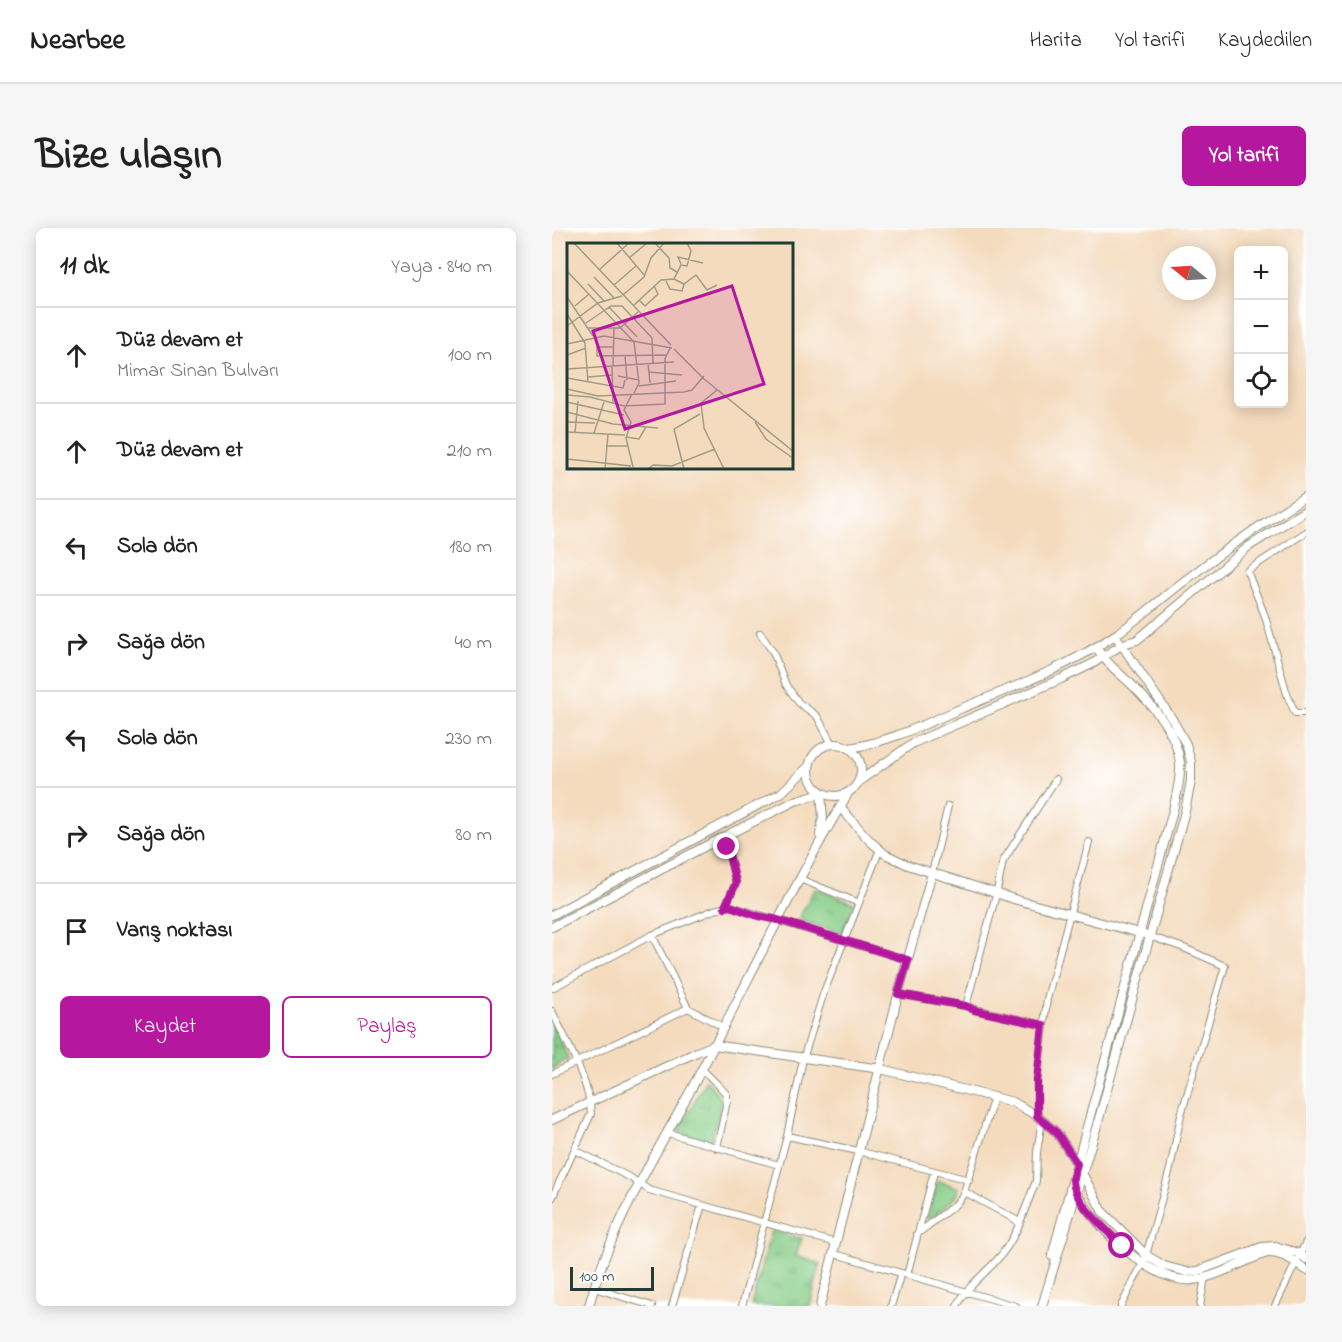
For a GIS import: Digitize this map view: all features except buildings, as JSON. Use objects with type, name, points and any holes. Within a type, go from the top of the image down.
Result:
[{"type":"main road","points":[[849,748],[874,744],[901,734],[1029,680],[1096,647],[1268,519],[1306,496]]},
{"type":"main road","points":[[817,844],[849,792],[858,782],[913,743],[1061,679],[1102,658],[1123,644],[1137,639],[1248,547],[1306,510]]},
{"type":"main road","points":[[1042,1306],[1077,1193],[1185,811],[1191,781],[1191,762],[1186,744],[1172,718],[1115,635]]},
{"type":"main road","points":[[1037,1306],[1172,814],[1180,765],[1177,747],[1163,720],[1145,698],[1102,658],[1096,647]]},
{"type":"main road","points":[[552,915],[782,793],[808,767],[816,752],[823,746],[841,744],[856,754],[861,770],[858,782]]},
{"type":"main road","points":[[808,767],[812,784],[821,793],[833,796],[849,792]]},
{"type":"main road","points":[[552,927],[795,801],[821,793]]},
{"type":"main road","points":[[589,1306],[609,1244],[817,844],[823,828],[821,793]]},
{"type":"main road","points":[[840,807],[880,849],[908,865],[1149,936]]},
{"type":"main road","points":[[820,1306],[898,994],[932,873]]},
{"type":"main road","points":[[552,1120],[714,1045],[881,1069],[1013,1102],[1040,1118],[1057,1133],[1103,1212],[1144,1259],[1187,1272],[1210,1268],[1262,1247],[1275,1246],[1301,1259],[1306,1270]]},
{"type":"main road","points":[[1073,1179],[1077,1193],[1089,1213],[1122,1246],[1165,1275],[1193,1280],[1275,1252],[1301,1259]]},
{"type":"street","points":[[1306,532],[1247,571],[1265,615],[1287,694],[1295,713],[1306,713]]},
{"type":"street","points":[[760,633],[773,652],[786,685],[799,703],[817,716],[832,744]]},
{"type":"street","points":[[966,1006],[1006,853],[1056,779]]},
{"type":"street","points":[[932,873],[948,806]]},
{"type":"street","points":[[719,839],[727,847],[736,883],[725,907]]},
{"type":"street","points":[[957,1306],[964,1291],[996,1261],[1012,1239],[1036,1181],[1040,1118],[1037,1081],[1047,999],[1089,842]]},
{"type":"street","points":[[742,1306],[787,1136],[803,1059],[824,992],[880,849]]},
{"type":"street","points":[[800,879],[859,903]]},
{"type":"street","points":[[552,988],[652,935],[730,906],[908,960]]},
{"type":"street","points":[[652,935],[688,1008],[723,1027]]},
{"type":"street","points":[[1121,1306],[1144,1259],[1170,1170],[1181,1115],[1225,966],[1149,936]]},
{"type":"street","points":[[898,994],[966,1006],[974,1010],[1043,1025]]},
{"type":"street","points":[[552,1074],[688,1008]]},
{"type":"street","points":[[552,1011],[591,1102],[591,1114],[552,1198]]},
{"type":"street","points":[[702,1069],[727,1095],[717,1148]]},
{"type":"street","points":[[917,1234],[956,1205],[964,1192],[994,1097]]},
{"type":"street","points":[[668,1134],[779,1165]]},
{"type":"street","points":[[787,1136],[858,1151],[969,1180]]},
{"type":"street","points":[[575,1150],[649,1190],[836,1243]]},
{"type":"street","points":[[891,1306],[917,1234],[934,1172]]},
{"type":"street","points":[[964,1192],[1016,1220],[1019,1225]]},
{"type":"street","points":[[672,1306],[702,1205]]},
{"type":"street","points":[[1275,1306],[1301,1259],[1306,1242]]},
{"type":"street","points":[[834,1254],[1016,1306]]},
{"type":"street","points":[[1200,1306],[1205,1277]]},
{"type":"street","points":[[594,1288],[652,1306]]},
{"type":"green space","points":[[817,889],[854,903],[843,933],[798,920],[814,890]]},
{"type":"green space","points":[[552,1021],[568,1058],[552,1069]]},
{"type":"green space","points":[[706,1080],[722,1100],[711,1142],[678,1132]]},
{"type":"green space","points":[[938,1181],[959,1188],[957,1196],[931,1219],[927,1217]]},
{"type":"green space","points":[[771,1231],[802,1238],[796,1256],[820,1264],[810,1306],[751,1306]]},
{"type":"route","points":[[727,847],[736,883],[725,907],[737,908],[908,960],[898,994],[966,1006],[974,1010],[1043,1025],[1037,1081],[1037,1116],[1057,1133],[1077,1164],[1073,1179],[1077,1193],[1089,1213],[1122,1246]]}]
